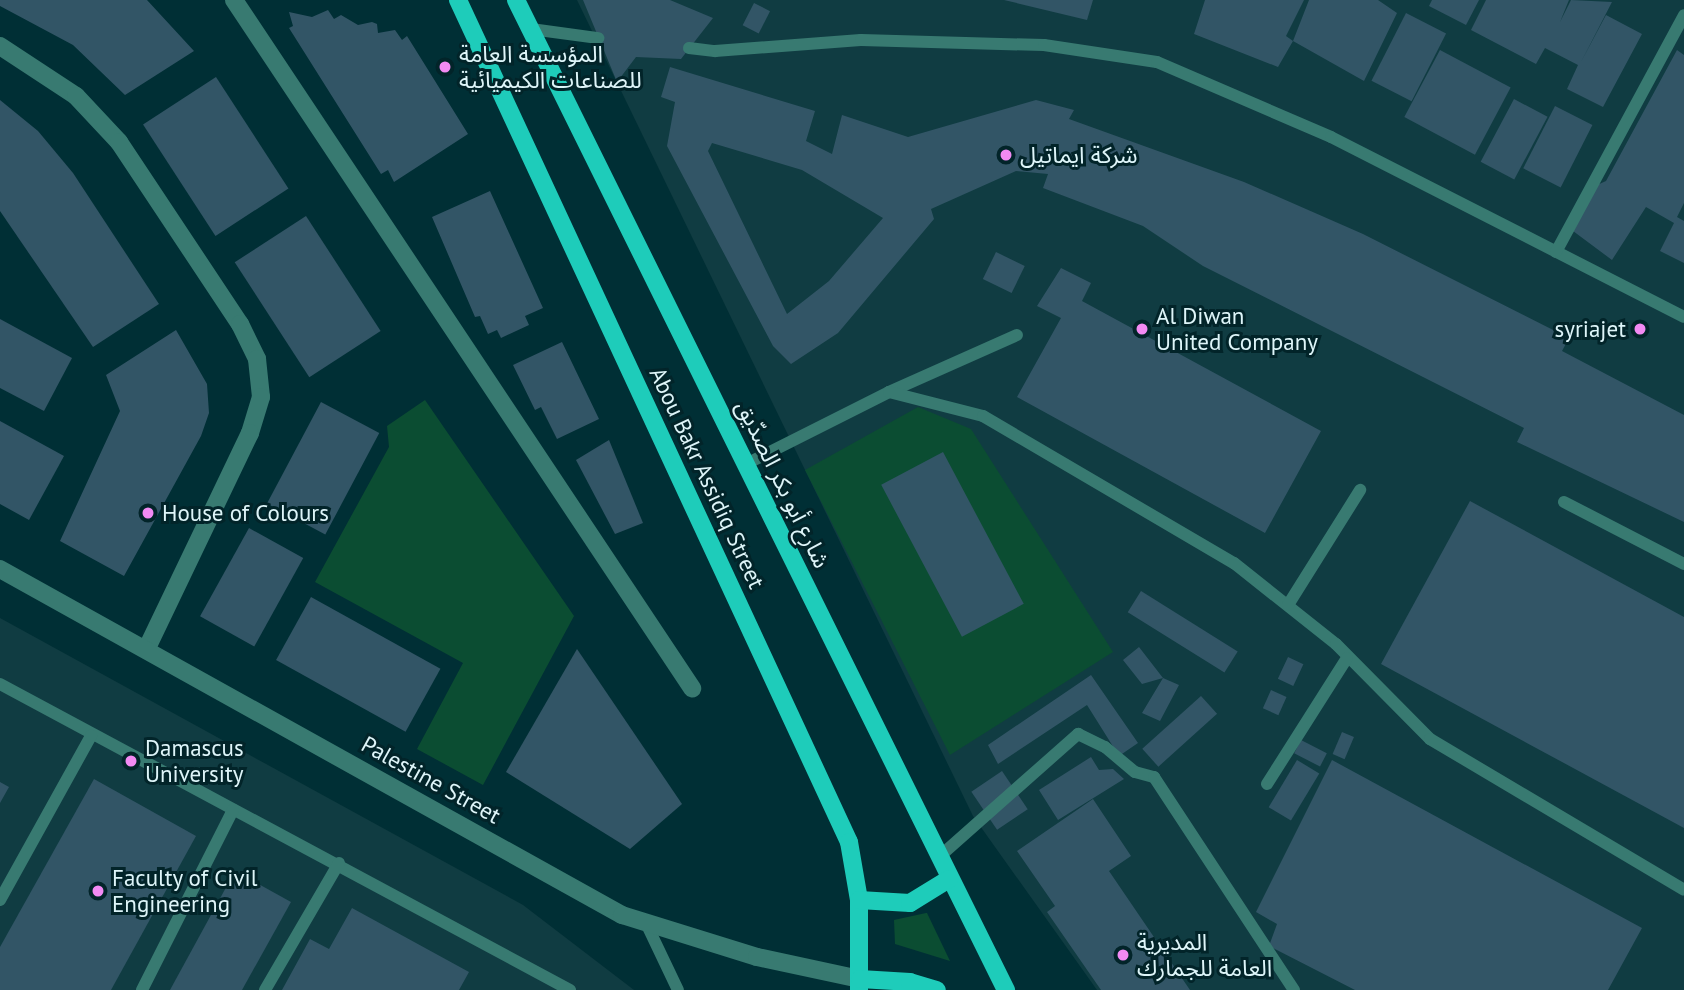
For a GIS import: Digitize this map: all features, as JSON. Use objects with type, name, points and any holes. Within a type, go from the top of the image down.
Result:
[{"type":"main road","name":"شارع أبو بكر الصدّيق","points":[[516,0],[1006,990]]},
{"type":"main road","name":"Abou Bakr Assidiq Street","points":[[454,2],[849,842],[859,900],[859,984]]},
{"type":"main road","points":[[859,900],[910,902],[949,879]]},
{"type":"main road","points":[[859,984],[910,982],[937,990]]},
{"type":"street","points":[[234,0],[692,688]]},
{"type":"street","points":[[0,46],[76,96],[119,142],[240,324],[257,359],[261,397],[250,433],[147,648]]},
{"type":"street","name":"Palestine Street","points":[[0,569],[147,648],[622,915],[757,957],[859,984]]},
{"type":"lane","points":[[1556,252],[1684,15]]},
{"type":"lane","points":[[531,29],[598,38]]},
{"type":"lane","points":[[690,48],[715,51],[861,40],[1044,45],[1157,62],[1331,137],[1684,317]]},
{"type":"lane","points":[[746,464],[889,392],[1017,335]]},
{"type":"lane","points":[[889,392],[982,415],[1234,563],[1336,644],[1430,739],[1684,890]]},
{"type":"lane","points":[[1287,605],[1360,490]]},
{"type":"lane","points":[[1564,502],[1684,564]]},
{"type":"lane","points":[[1267,784],[1347,658]]},
{"type":"lane","points":[[0,684],[90,736],[339,863],[570,990]]},
{"type":"lane","points":[[939,857],[1078,734],[1105,747],[1135,772],[1154,777],[1294,990]]},
{"type":"lane","points":[[0,900],[90,736]]},
{"type":"lane","points":[[142,990],[233,810]]},
{"type":"lane","points":[[265,990],[339,863]]},
{"type":"lane","points":[[646,923],[678,990]]},
{"type":"shaded area","points":[[577,0],[1684,0],[1684,990],[1097,990],[973,816]]},
{"type":"shaded area","name":"Damascus University","points":[[0,618],[523,905],[634,990],[0,990]]},
{"type":"green space","points":[[425,400],[574,616],[483,785],[417,749],[463,663],[315,582],[389,447],[387,426]]},
{"type":"green space","points":[[918,407],[971,429],[1113,652],[950,755],[805,470]]},
{"type":"green space","points":[[927,913],[950,961],[895,944],[894,920]]},
{"type":"building","points":[[0,0],[147,0],[194,51],[125,95],[73,45],[0,6]]},
{"type":"building","points":[[583,0],[670,0],[713,18],[681,59],[636,57],[617,82]]},
{"type":"building","points":[[1004,0],[1093,0],[1087,20]]},
{"type":"building","points":[[1205,0],[1304,0],[1286,36],[1293,41],[1278,67],[1194,34]]},
{"type":"building","points":[[1309,0],[1378,0],[1397,13],[1364,81],[1293,41]]},
{"type":"building","points":[[1432,0],[1479,0],[1466,25],[1429,6]]},
{"type":"building","points":[[1486,0],[1569,0],[1560,22],[1571,0],[1612,2],[1581,62],[1606,15],[1642,34],[1603,107],[1567,89],[1578,65],[1545,48],[1536,64],[1471,30]]},
{"type":"building","points":[[754,3],[770,11],[759,33],[743,25]]},
{"type":"building","points":[[328,10],[334,19],[341,15],[358,25],[372,22],[377,24],[378,33],[395,30],[402,40],[407,36],[468,134],[394,182],[388,170],[381,174],[289,28],[293,26],[289,12],[312,17]]},
{"type":"building","points":[[1406,13],[1446,33],[1412,101],[1371,81]]},
{"type":"building","points":[[1440,50],[1511,88],[1475,155],[1404,117]]},
{"type":"building","points":[[1677,50],[1684,55],[1684,203],[1677,217],[1684,221],[1684,263],[1660,251],[1674,223],[1646,207],[1612,260],[1573,231],[1597,185],[1606,181]]},
{"type":"building","points":[[670,67],[815,111],[806,141],[832,154],[842,115],[908,137],[1036,100],[1074,110],[1069,119],[1244,182],[1363,234],[1569,338],[1562,351],[1684,415],[1684,522],[1517,442],[1524,428],[1203,266],[1143,226],[1043,188],[1048,174],[1016,171],[931,209],[934,219],[838,333],[791,364],[773,346],[667,146],[675,102],[661,97]],"holes":[[[712,143],[802,170],[883,218],[829,281],[787,314],[708,151]]]},
{"type":"building","points":[[216,77],[288,189],[215,236],[143,124]]},
{"type":"building","points":[[1514,99],[1548,117],[1514,180],[1481,162]]},
{"type":"building","points":[[0,100],[38,131],[73,173],[159,304],[93,347],[0,211]]},
{"type":"building","points":[[1555,106],[1592,125],[1561,187],[1523,168]]},
{"type":"building","points":[[490,191],[543,308],[525,316],[529,325],[501,338],[497,330],[488,334],[480,316],[475,317],[432,217]]},
{"type":"building","points":[[306,216],[381,331],[309,377],[235,262]]},
{"type":"building","points":[[996,252],[1025,266],[1012,293],[983,279]]},
{"type":"building","points":[[1061,268],[1091,283],[1082,301],[1321,431],[1265,533],[1017,397],[1061,318],[1037,306]]},
{"type":"building","points":[[0,319],[72,358],[44,411],[0,388]]},
{"type":"building","points":[[176,330],[207,384],[209,413],[201,436],[124,576],[60,541],[120,411],[106,375]]},
{"type":"building","points":[[562,342],[599,419],[557,439],[541,407],[535,410],[513,365]]},
{"type":"building","points":[[321,402],[379,433],[325,535],[267,504]]},
{"type":"building","points":[[0,421],[64,456],[29,520],[0,504]]},
{"type":"building","points":[[609,440],[643,523],[615,534],[576,460]]},
{"type":"building","points":[[943,452],[1024,604],[962,637],[881,485]]},
{"type":"building","points":[[1470,501],[1684,617],[1684,828],[1381,664]]},
{"type":"building","points":[[249,528],[303,558],[254,646],[200,616]]},
{"type":"building","points":[[1141,591],[1238,651],[1224,673],[1128,612]]},
{"type":"building","points":[[311,597],[440,669],[406,732],[276,660]]},
{"type":"building","points":[[1139,647],[1163,678],[1142,684],[1123,660]]},
{"type":"building","points":[[577,649],[682,804],[630,849],[506,772]]},
{"type":"building","points":[[1288,657],[1303,664],[1293,686],[1278,679]]},
{"type":"building","points":[[1091,675],[1138,743],[1119,756],[1087,705],[998,764],[988,745]]},
{"type":"building","points":[[1163,678],[1179,685],[1160,721],[1142,713]]},
{"type":"building","points":[[1271,690],[1287,697],[1278,715],[1263,708]]},
{"type":"building","points":[[1201,696],[1217,714],[1158,767],[1142,749]]},
{"type":"building","points":[[1342,732],[1354,737],[1345,759],[1333,754]]},
{"type":"building","points":[[1301,740],[1327,753],[1320,767],[1294,753]]},
{"type":"building","points":[[1091,757],[1099,770],[1113,769],[1124,779],[1058,820],[1039,790]]},
{"type":"building","points":[[1297,760],[1319,773],[1291,821],[1269,807]]},
{"type":"building","points":[[1332,760],[1642,928],[1608,990],[1355,990],[1269,946],[1277,924],[1256,912]]},
{"type":"building","points":[[1002,771],[1028,809],[997,830],[971,792]]},
{"type":"building","name":"Faculty of Civil Engineering","points":[[94,779],[196,836],[111,990],[0,990],[0,947]]},
{"type":"building","points":[[0,782],[9,787],[0,803]]},
{"type":"building","points":[[1093,799],[1131,856],[1109,871],[1190,990],[1101,990],[1047,912],[1055,906],[1017,851]]},
{"type":"building","name":"Faculty of Civil Engineering","points":[[235,871],[291,902],[242,990],[170,990]]},
{"type":"building","name":"Faculty of Civil Engineering","points":[[352,908],[469,972],[459,990],[282,990],[310,939],[329,949]]},
{"type":"place","name":"المؤسسة العامة للصناعات الكيميائية","points":[[445,67]]},
{"type":"place","name":"شركة ايماتيل","points":[[1006,155]]},
{"type":"place","name":"Al Diwan United Company","points":[[1142,329]]},
{"type":"place","name":"syriajet","points":[[1640,329]]},
{"type":"place","name":"House of Colours","points":[[148,513]]},
{"type":"place","name":"Damascus University","points":[[131,761]]},
{"type":"place","name":"Faculty of Civil Engineering","points":[[98,891]]},
{"type":"place","name":"المديرية العامة للجمارك","points":[[1123,955]]}]
